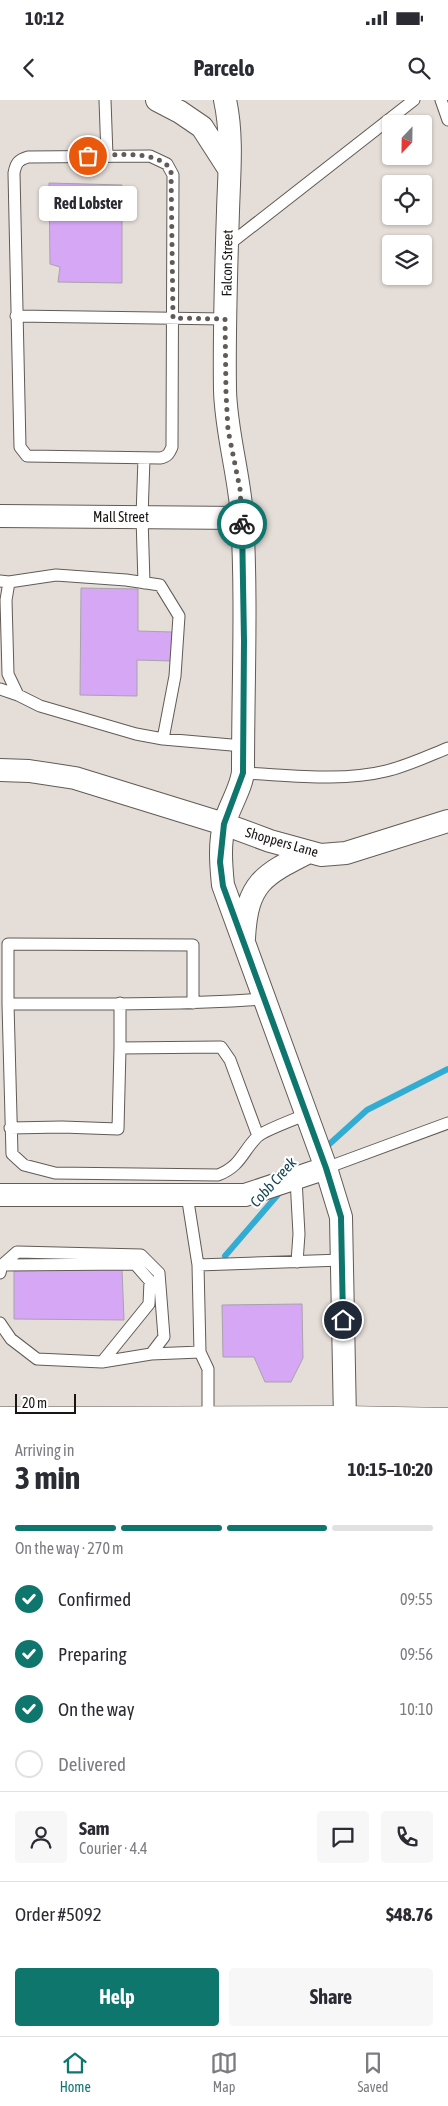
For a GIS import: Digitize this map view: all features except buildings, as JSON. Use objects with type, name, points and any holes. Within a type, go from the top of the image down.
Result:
[{"type":"street","points":[[156,100],[180,112],[202,127],[229,169]]},
{"type":"street","name":"Falcon Street","points":[[225,100],[228,114],[229,169],[225,319],[226,393],[228,430],[240,489],[244,641],[243,773],[224,824],[220,862],[223,886],[263,999],[307,1114],[341,1217],[345,1423]]},
{"type":"street","name":"Mall Street","points":[[0,516],[242,518]]},
{"type":"street","name":"Shoppers Lane","points":[[0,770],[29,771],[75,778],[224,824],[270,841],[321,855],[346,853],[448,821]]},
{"type":"street","points":[[244,946],[245,919],[250,902],[264,877],[276,868],[309,852]]},
{"type":"street","points":[[0,1195],[244,1195],[326,1168]]},
{"type":"street","points":[[0,1421],[448,1422]]},
{"type":"lane","points":[[106,100],[107,156]]},
{"type":"lane","points":[[227,246],[414,100]]},
{"type":"lane","points":[[441,100],[448,120]]},
{"type":"lane","points":[[107,156],[150,156],[167,164],[171,170],[172,447],[166,457],[32,458],[22,452],[20,447],[16,316],[14,173],[16,164],[20,159],[28,157],[107,156]]},
{"type":"lane","points":[[16,316],[225,319]]},
{"type":"lane","points":[[144,458],[142,517],[144,583]]},
{"type":"lane","points":[[18,694],[8,674],[4,582],[56,575],[126,580],[160,586],[179,616],[175,676],[163,739]]},
{"type":"lane","points":[[0,690],[18,694],[40,706],[136,734],[163,739],[243,746]]},
{"type":"lane","points":[[243,773],[319,776],[355,775],[386,771],[448,748]]},
{"type":"lane","points":[[194,1003],[193,945],[8,944],[10,1128],[12,1154],[24,1165],[55,1173],[218,1175],[230,1171],[240,1161],[258,1136],[307,1114]]},
{"type":"lane","points":[[8,1004],[194,1003],[263,999]]},
{"type":"lane","points":[[10,1128],[118,1128],[120,1003]]},
{"type":"lane","points":[[120,1048],[221,1047],[230,1060],[258,1136]]},
{"type":"lane","points":[[326,1168],[448,1124]]},
{"type":"lane","points":[[296,1179],[299,1234],[297,1262]]},
{"type":"lane","points":[[187,1195],[198,1264],[200,1352],[208,1369],[208,1420]]},
{"type":"lane","points":[[1,1269],[17,1252],[141,1255],[159,1273],[164,1337],[151,1354]]},
{"type":"lane","points":[[198,1264],[342,1260]]},
{"type":"lane","points":[[1,1269],[134,1264],[150,1281],[149,1304],[102,1362]]},
{"type":"lane","points":[[0,1323],[11,1339],[38,1359],[102,1362],[151,1354],[200,1352]]},
{"type":"waterway","name":"Cobb Creek","points":[[324,1149],[367,1110],[448,1069]]},
{"type":"waterway","name":"Cobb Creek","points":[[225,1256],[281,1191]]},
{"type":"way so far","points":[[88,156],[150,156],[160,159],[171,170],[173,175],[173,318],[225,319],[228,430],[240,489],[242,524]]},
{"type":"place","name":"Red Lobster","points":[[88,156]]},
{"type":"route","points":[[242,524],[244,641],[243,773],[224,824],[220,862],[223,886],[312,1128],[341,1217],[343,1320]]}]
